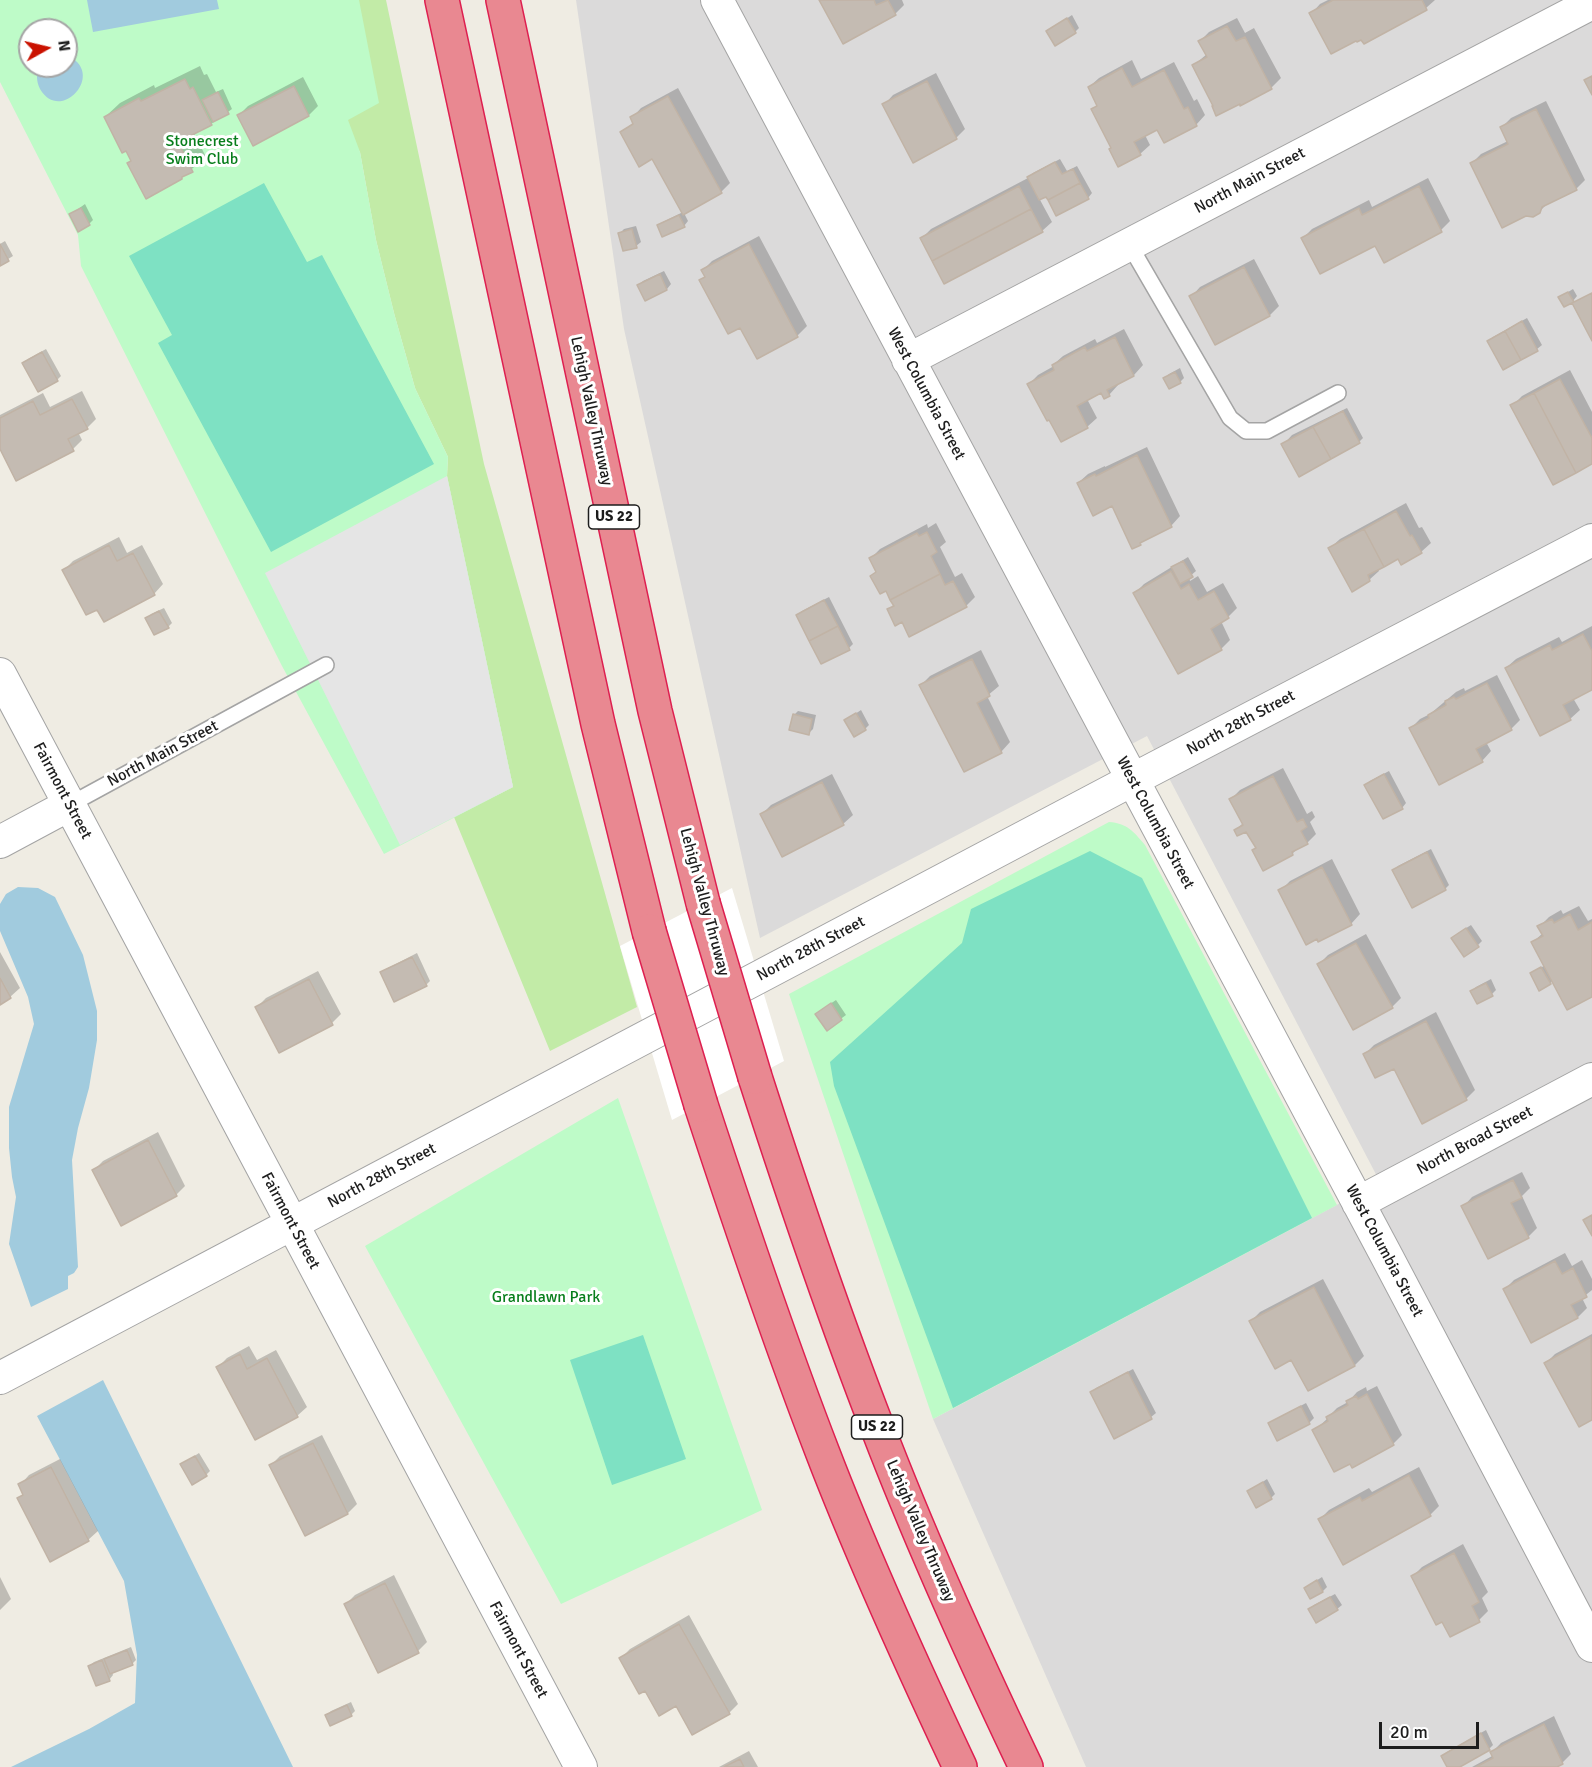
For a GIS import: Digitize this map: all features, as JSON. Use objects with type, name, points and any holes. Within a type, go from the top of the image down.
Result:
[{"type":"highway","points":[[442,0],[595,713],[649,931],[738,1221],[822,1452],[869,1566],[960,1767]]},
{"type":"highway","name":"Lehigh Valley Thruway","points":[[503,0],[656,711],[703,903],[795,1202],[878,1430],[973,1655],[1026,1767]]},
{"type":"street","name":"West Columbia Street","points":[[717,0],[1589,1633]]},
{"type":"street","name":"North Main Street","points":[[908,360],[1592,3]]},
{"type":"street","name":"North 28th Street","points":[[0,1378],[1132,780],[1592,540]]},
{"type":"street","name":"Fairmont Street","points":[[0,674],[581,1767]]},
{"type":"street","name":"North Main Street","points":[[0,842],[69,805]]},
{"type":"street","name":"North Broad Street","points":[[1358,1203],[1592,1079]]},
{"type":"lane","points":[[1130,244],[1230,418],[1246,431],[1267,430],[1338,393]]},
{"type":"lane","name":"North Main Street","points":[[69,805],[326,666]]},
{"type":"shaded area","points":[[576,0],[1592,0],[1592,1767],[1086,1767],[933,1419],[1380,1182],[1147,736],[760,938],[624,329]]},
{"type":"shaded area","points":[[447,476],[513,787],[400,845],[265,573]]},
{"type":"green space","name":"Stonecrest Swim Club","points":[[0,0],[359,0],[379,103],[348,120],[360,152],[376,240],[415,388],[448,457],[447,476],[513,787],[384,854],[282,666],[81,266],[78,235],[0,82]]},
{"type":"green space","points":[[236,0],[386,0],[484,464],[637,1007],[550,1051],[454,817],[513,787],[447,476],[448,457],[415,388],[376,240],[360,152]]},
{"type":"green space","points":[[264,183],[307,262],[322,255],[434,464],[271,552],[158,343],[172,335],[129,256]]},
{"type":"green space","points":[[1109,822],[1125,826],[1134,832],[1145,845],[1337,1205],[933,1419],[789,994]]},
{"type":"green space","points":[[1090,851],[1142,878],[1312,1218],[953,1408],[834,1086],[830,1062],[962,943],[971,909]]},
{"type":"green space","name":"Grandlawn Park","points":[[618,1098],[762,1510],[561,1604],[365,1246]]},
{"type":"green space","points":[[643,1335],[686,1459],[612,1485],[570,1360]]},
{"type":"water","points":[[87,0],[217,0],[219,9],[93,32]]},
{"type":"water","points":[[78,63],[83,73],[82,83],[69,99],[59,101],[49,99],[39,86],[37,78],[78,78]]},
{"type":"water","points":[[18,887],[38,888],[55,897],[83,955],[97,1011],[97,1040],[89,1088],[72,1160],[78,1267],[68,1276],[68,1289],[31,1307],[9,1244],[16,1197],[9,1148],[9,1107],[34,1024],[28,997],[0,931],[0,904],[6,894]]},
{"type":"water","points":[[103,1380],[293,1767],[11,1767],[89,1729],[135,1703],[137,1655],[124,1581],[37,1416]]},
{"type":"pier","points":[[732,888],[784,1061],[672,1120],[620,946]]},
{"type":"building","points":[[819,0],[874,0],[876,5],[888,0],[896,15],[843,44]]},
{"type":"building","points":[[1333,0],[1422,0],[1427,10],[1364,44],[1361,40],[1356,41],[1331,54],[1309,13]]},
{"type":"building","points":[[1067,18],[1076,33],[1055,46],[1046,31]]},
{"type":"building","points":[[1227,26],[1236,41],[1245,37],[1272,89],[1216,116],[1192,65],[1207,57],[1198,41]]},
{"type":"building","points":[[1122,68],[1132,87],[1164,70],[1184,109],[1188,107],[1197,126],[1164,143],[1157,130],[1134,142],[1141,155],[1118,167],[1091,109],[1097,106],[1088,87]]},
{"type":"building","points":[[1592,76],[1592,95],[1584,80]]},
{"type":"building","points":[[185,79],[190,89],[193,87],[212,125],[178,142],[193,172],[146,199],[127,163],[131,161],[126,151],[122,153],[104,117],[139,98],[141,101]]},
{"type":"building","points":[[927,81],[957,139],[913,163],[882,104]]},
{"type":"building","points":[[294,86],[309,116],[253,146],[237,115]]},
{"type":"building","points":[[218,92],[229,114],[213,122],[202,100]]},
{"type":"building","points":[[668,96],[722,193],[683,215],[652,159],[639,167],[620,132],[633,124],[630,117]]},
{"type":"building","points":[[1536,109],[1577,190],[1542,207],[1540,213],[1533,217],[1526,216],[1502,228],[1470,163],[1508,144],[1500,127]]},
{"type":"building","points":[[1055,162],[1062,174],[1073,169],[1080,183],[1048,200],[1046,197],[1039,200],[1027,177]]},
{"type":"building","points":[[1080,183],[1089,199],[1056,216],[1048,200]]},
{"type":"building","points":[[1019,186],[1031,209],[932,261],[920,238]]},
{"type":"building","points":[[1419,186],[1442,232],[1384,263],[1375,246],[1320,274],[1301,238],[1359,208],[1362,215]]},
{"type":"building","points":[[81,208],[90,225],[78,232],[69,214]]},
{"type":"building","points":[[1031,209],[1043,232],[944,284],[932,261]]},
{"type":"building","points":[[679,215],[685,227],[662,237],[657,225]]},
{"type":"building","points":[[632,229],[637,248],[623,251],[618,233]]},
{"type":"building","points":[[0,244],[9,261],[0,266]]},
{"type":"building","points":[[749,244],[798,337],[757,359],[740,328],[728,334],[699,280],[705,277],[701,270]]},
{"type":"building","points":[[1244,267],[1270,316],[1215,345],[1189,296]]},
{"type":"building","points":[[660,274],[667,290],[645,301],[637,285]]},
{"type":"building","points":[[1568,292],[1574,302],[1564,307],[1558,297]]},
{"type":"building","points":[[1592,293],[1592,341],[1572,303]]},
{"type":"building","points":[[1522,321],[1538,351],[1521,360],[1505,331]]},
{"type":"building","points":[[1505,331],[1521,360],[1503,370],[1487,341]]},
{"type":"building","points":[[1115,337],[1134,376],[1107,390],[1110,396],[1104,399],[1101,393],[1077,406],[1088,428],[1061,442],[1027,384],[1054,370],[1052,365],[1085,347],[1087,351]]},
{"type":"building","points":[[42,352],[58,381],[38,392],[22,363]]},
{"type":"building","points":[[1175,372],[1181,383],[1169,389],[1163,378]]},
{"type":"building","points":[[1560,379],[1592,438],[1592,464],[1576,473],[1534,393]]},
{"type":"building","points":[[1534,393],[1576,473],[1553,485],[1510,405]]},
{"type":"building","points":[[72,399],[88,429],[68,439],[74,451],[16,481],[0,449],[0,418],[33,401],[40,415]]},
{"type":"building","points":[[1343,411],[1360,443],[1331,459],[1313,427]]},
{"type":"building","points":[[1313,427],[1331,459],[1299,477],[1281,444]]},
{"type":"building","points":[[1137,455],[1172,527],[1132,549],[1112,506],[1093,516],[1077,483]]},
{"type":"building","points":[[1396,511],[1422,553],[1401,565],[1398,559],[1384,567],[1364,529]]},
{"type":"building","points":[[1364,529],[1384,567],[1368,575],[1370,581],[1352,592],[1328,548]]},
{"type":"building","points":[[927,532],[937,552],[931,556],[940,574],[890,600],[886,591],[880,594],[870,576],[876,572],[869,558],[917,533],[919,536]]},
{"type":"building","points":[[109,545],[117,561],[133,553],[155,595],[104,622],[97,610],[86,615],[62,570]]},
{"type":"building","points":[[1183,561],[1193,577],[1180,584],[1171,567]]},
{"type":"building","points":[[1171,571],[1181,589],[1189,584],[1198,600],[1214,591],[1229,618],[1211,629],[1222,650],[1178,674],[1133,593]]},
{"type":"building","points":[[940,574],[945,585],[953,581],[967,607],[909,637],[902,622],[895,626],[887,609],[894,606],[890,600]]},
{"type":"building","points":[[824,600],[838,626],[809,641],[796,615]]},
{"type":"building","points":[[159,611],[169,628],[154,635],[145,618]]},
{"type":"building","points":[[838,626],[850,650],[821,664],[809,641]]},
{"type":"building","points":[[1583,634],[1592,651],[1592,690],[1563,705],[1571,720],[1540,736],[1505,668],[1550,645],[1552,650]]},
{"type":"building","points":[[972,659],[990,696],[977,703],[1002,753],[964,772],[919,685]]},
{"type":"building","points":[[1487,683],[1512,730],[1476,749],[1483,762],[1439,785],[1409,728],[1429,718],[1428,715],[1446,705],[1445,701],[1454,697],[1456,699]]},
{"type":"building","points":[[856,713],[866,730],[854,737],[844,720]]},
{"type":"building","points":[[793,714],[812,719],[809,735],[789,730]]},
{"type":"building","points":[[1384,774],[1403,809],[1383,819],[1364,785]]},
{"type":"building","points":[[1273,776],[1297,822],[1303,819],[1307,827],[1301,831],[1308,844],[1263,871],[1252,850],[1256,848],[1246,832],[1237,836],[1234,830],[1243,825],[1229,799]]},
{"type":"building","points":[[822,782],[844,825],[782,857],[760,814]]},
{"type":"building","points":[[1427,852],[1446,890],[1412,908],[1392,870]]},
{"type":"building","points":[[1322,867],[1352,925],[1318,942],[1317,939],[1306,945],[1278,890]]},
{"type":"building","points":[[1570,914],[1578,930],[1592,922],[1592,997],[1567,1010],[1531,942],[1543,936],[1537,926],[1552,919],[1554,923]]},
{"type":"building","points":[[1466,928],[1479,947],[1464,957],[1451,938]]},
{"type":"building","points":[[1356,943],[1393,1008],[1353,1030],[1317,964]]},
{"type":"building","points":[[412,957],[427,986],[394,1002],[380,972]]},
{"type":"building","points":[[1541,967],[1551,984],[1539,991],[1530,973]]},
{"type":"building","points":[[0,978],[11,998],[0,1005]]},
{"type":"building","points":[[309,979],[333,1025],[279,1053],[255,1007]]},
{"type":"building","points":[[1486,983],[1493,996],[1477,1004],[1470,991]]},
{"type":"building","points":[[831,1003],[842,1020],[827,1031],[815,1014]]},
{"type":"building","points":[[1426,1021],[1467,1100],[1422,1124],[1394,1069],[1375,1078],[1363,1054]]},
{"type":"building","points":[[148,1140],[177,1196],[121,1226],[92,1170]]},
{"type":"building","points":[[1513,1180],[1522,1198],[1511,1203],[1529,1238],[1488,1259],[1461,1206]]},
{"type":"building","points":[[1592,1215],[1592,1236],[1583,1220]]},
{"type":"building","points":[[1555,1261],[1562,1274],[1573,1268],[1587,1297],[1571,1305],[1578,1318],[1531,1343],[1503,1289]]},
{"type":"building","points":[[1314,1287],[1355,1366],[1308,1391],[1291,1360],[1275,1369],[1249,1321]]},
{"type":"building","points":[[1591,1337],[1592,1420],[1579,1427],[1544,1363]]},
{"type":"building","points":[[240,1354],[247,1369],[267,1358],[298,1417],[255,1440],[216,1367]]},
{"type":"building","points":[[1128,1372],[1152,1419],[1114,1439],[1090,1392]]},
{"type":"building","points":[[1367,1394],[1394,1445],[1352,1468],[1350,1464],[1334,1472],[1312,1430],[1328,1421],[1326,1417],[1348,1405],[1346,1401],[1356,1396],[1358,1399]]},
{"type":"building","points":[[1301,1406],[1310,1424],[1277,1441],[1268,1423]]},
{"type":"building","points":[[313,1443],[348,1514],[305,1536],[269,1465]]},
{"type":"building","points":[[195,1456],[207,1476],[192,1485],[180,1464]]},
{"type":"building","points":[[51,1467],[89,1541],[50,1562],[17,1498],[23,1495],[18,1484]]},
{"type":"building","points":[[1409,1475],[1431,1516],[1343,1565],[1318,1519],[1360,1497],[1362,1501]]},
{"type":"building","points":[[1263,1482],[1272,1499],[1256,1508],[1247,1491]]},
{"type":"building","points":[[1454,1553],[1479,1602],[1472,1606],[1480,1622],[1450,1637],[1442,1622],[1436,1625],[1411,1576]]},
{"type":"building","points":[[1317,1580],[1323,1592],[1310,1599],[1304,1588]]},
{"type":"building","points":[[385,1583],[419,1653],[378,1673],[344,1604]]},
{"type":"building","points":[[1330,1597],[1338,1610],[1316,1623],[1308,1609]]},
{"type":"building","points":[[679,1624],[730,1714],[692,1735],[676,1706],[659,1716],[645,1691],[639,1694],[619,1658]]},
{"type":"building","points":[[127,1650],[133,1665],[110,1674],[104,1659]]},
{"type":"building","points":[[102,1660],[110,1681],[96,1686],[88,1666]]},
{"type":"building","points":[[347,1705],[352,1716],[330,1726],[325,1715]]},
{"type":"building","points":[[1544,1724],[1563,1764],[1557,1767],[1476,1767],[1493,1758],[1490,1752]]},
{"type":"building","points":[[1481,1733],[1490,1750],[1460,1767],[1447,1767],[1441,1756]]},
{"type":"building","points":[[740,1759],[744,1767],[724,1767]]}]
